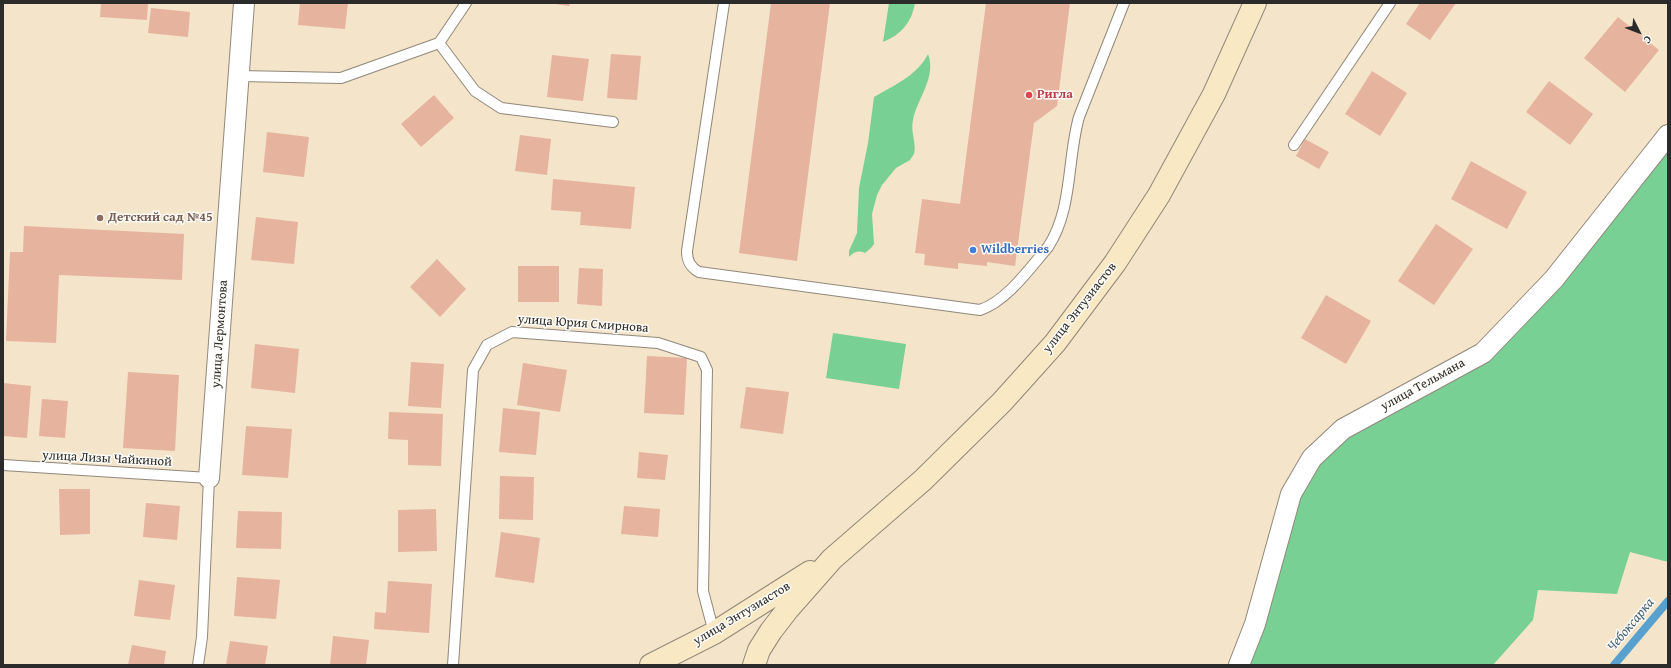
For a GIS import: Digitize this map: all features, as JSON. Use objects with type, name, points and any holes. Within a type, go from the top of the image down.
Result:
[{"type":"main road","name":"улица Энтузиастов","points":[[754,665],[759,650],[776,625],[832,559],[923,480],[1002,402],[1055,343],[1115,263],[1159,195],[1214,94],[1255,3]]},
{"type":"main road","name":"улица Энтузиастов","points":[[651,665],[714,633],[832,559]]},
{"type":"street","name":"улица Лермонтова","points":[[209,478],[244,3]]},
{"type":"street","name":"улица Тельмана","points":[[1239,665],[1255,624],[1291,494],[1312,458],[1343,429],[1483,353],[1554,279],[1668,135]]},
{"type":"lane","points":[[239,76],[341,78],[439,43],[466,3]]},
{"type":"lane","points":[[724,3],[687,251],[687,259],[690,265],[699,272],[980,310],[993,305],[1005,294],[1054,239],[1062,215],[1074,134],[1079,117],[1124,3]]},
{"type":"lane","points":[[1294,145],[1390,3]]},
{"type":"lane","points":[[439,43],[474,91],[501,108],[613,122]]},
{"type":"lane","name":"улица Юрия Смирнова","points":[[453,665],[473,370],[487,345],[512,332],[658,343],[701,357],[707,370],[703,591],[714,633]]},
{"type":"lane","name":"улица Лизы Чайкиной","points":[[3,465],[209,478]]},
{"type":"lane","name":"улица Лермонтова","points":[[198,665],[202,637],[209,478]]},
{"type":"green space","points":[[889,3],[915,3],[914,10],[905,27],[895,36],[883,42]]},
{"type":"green space","points":[[928,54],[930,71],[912,124],[915,146],[914,154],[910,160],[896,168],[882,185],[877,195],[872,214],[874,244],[865,253],[856,252],[849,257],[849,251],[857,233],[859,188],[868,143],[874,97],[912,74],[924,61]]},
{"type":"green space","points":[[1668,135],[1668,562],[1630,552],[1617,594],[1538,590],[1533,620],[1493,665],[1239,665],[1312,458],[1483,353]]},
{"type":"green space","points":[[833,333],[906,344],[899,389],[826,378]]},
{"type":"building","points":[[101,3],[148,3],[147,20],[100,17]]},
{"type":"building","points":[[300,3],[348,3],[345,29],[298,25]]},
{"type":"building","points":[[548,3],[570,3],[569,6]]},
{"type":"building","points":[[771,3],[830,3],[797,261],[739,253]]},
{"type":"building","points":[[986,3],[1070,3],[1057,106],[1034,123],[1015,266],[987,262],[987,266],[958,263],[958,269],[924,265],[925,254],[915,253],[922,199],[960,204]]},
{"type":"building","points":[[1420,3],[1456,3],[1430,40],[1406,24]]},
{"type":"building","points":[[151,8],[190,12],[188,37],[148,33]]},
{"type":"building","points":[[1618,17],[1659,50],[1625,92],[1584,58]]},
{"type":"building","points":[[611,54],[641,56],[637,100],[607,98]]},
{"type":"building","points":[[552,55],[589,59],[583,101],[547,97]]},
{"type":"building","points":[[1372,71],[1407,93],[1380,136],[1345,114]]},
{"type":"building","points":[[1549,81],[1593,114],[1570,145],[1526,112]]},
{"type":"building","points":[[434,95],[454,118],[421,147],[401,124]]},
{"type":"building","points":[[267,132],[309,137],[304,177],[263,172]]},
{"type":"building","points":[[520,135],[551,139],[547,175],[515,171]]},
{"type":"building","points":[[1305,139],[1329,152],[1319,169],[1296,156]]},
{"type":"building","points":[[1471,161],[1527,192],[1507,229],[1451,199]]},
{"type":"building","points":[[553,179],[635,187],[631,229],[580,225],[581,212],[551,210]]},
{"type":"building","points":[[256,217],[298,222],[294,264],[251,260]]},
{"type":"building","points":[[1436,224],[1473,249],[1434,305],[1398,281]]},
{"type":"building","points":[[24,226],[184,234],[182,280],[59,275],[56,343],[6,341],[10,252],[23,252]]},
{"type":"building","points":[[437,259],[466,289],[440,317],[410,287]]},
{"type":"building","points":[[518,266],[559,266],[559,302],[518,302]]},
{"type":"building","points":[[579,268],[603,269],[602,306],[577,304]]},
{"type":"building","points":[[1326,295],[1371,321],[1346,364],[1301,338]]},
{"type":"building","points":[[255,344],[299,349],[295,393],[251,388]]},
{"type":"building","points":[[647,356],[687,358],[684,415],[644,413]]},
{"type":"building","points":[[411,362],[444,364],[441,408],[408,406]]},
{"type":"building","points":[[523,363],[567,370],[560,412],[517,405]]},
{"type":"building","points":[[128,372],[179,375],[175,451],[123,448]]},
{"type":"building","points":[[3,383],[31,386],[27,438],[3,436]]},
{"type":"building","points":[[746,387],[789,392],[783,434],[740,428]]},
{"type":"building","points":[[42,399],[68,401],[65,438],[39,436]]},
{"type":"building","points":[[503,408],[540,412],[536,455],[499,452]]},
{"type":"building","points":[[389,412],[443,414],[441,466],[408,465],[408,440],[388,439]]},
{"type":"building","points":[[246,426],[292,429],[288,478],[242,475]]},
{"type":"building","points":[[639,452],[668,455],[665,480],[637,478]]},
{"type":"building","points":[[500,476],[534,477],[533,520],[499,519]]},
{"type":"building","points":[[59,489],[90,489],[90,534],[60,535]]},
{"type":"building","points":[[146,503],[180,506],[177,540],[143,537]]},
{"type":"building","points":[[624,506],[660,509],[658,537],[621,534]]},
{"type":"building","points":[[436,509],[437,551],[398,552],[398,510]]},
{"type":"building","points":[[238,511],[282,512],[281,549],[236,548]]},
{"type":"building","points":[[501,532],[540,538],[534,583],[495,577]]},
{"type":"building","points":[[237,577],[280,580],[276,619],[234,616]]},
{"type":"building","points":[[139,580],[175,585],[170,620],[134,616]]},
{"type":"building","points":[[388,581],[432,584],[429,633],[374,629],[375,612],[386,613]]},
{"type":"building","points":[[333,636],[369,640],[366,665],[330,665]]},
{"type":"building","points":[[230,641],[268,646],[265,665],[226,665]]},
{"type":"building","points":[[132,645],[166,651],[164,665],[128,665]]},
{"type":"waterway","name":"Чебоксарка","points":[[1614,665],[1668,601]]},
{"type":"place","name":"Ригла","points":[[1029,95]]},
{"type":"place","name":"Детский сад №45","points":[[100,218]]},
{"type":"place","name":"Wildberries","points":[[973,250]]}]
